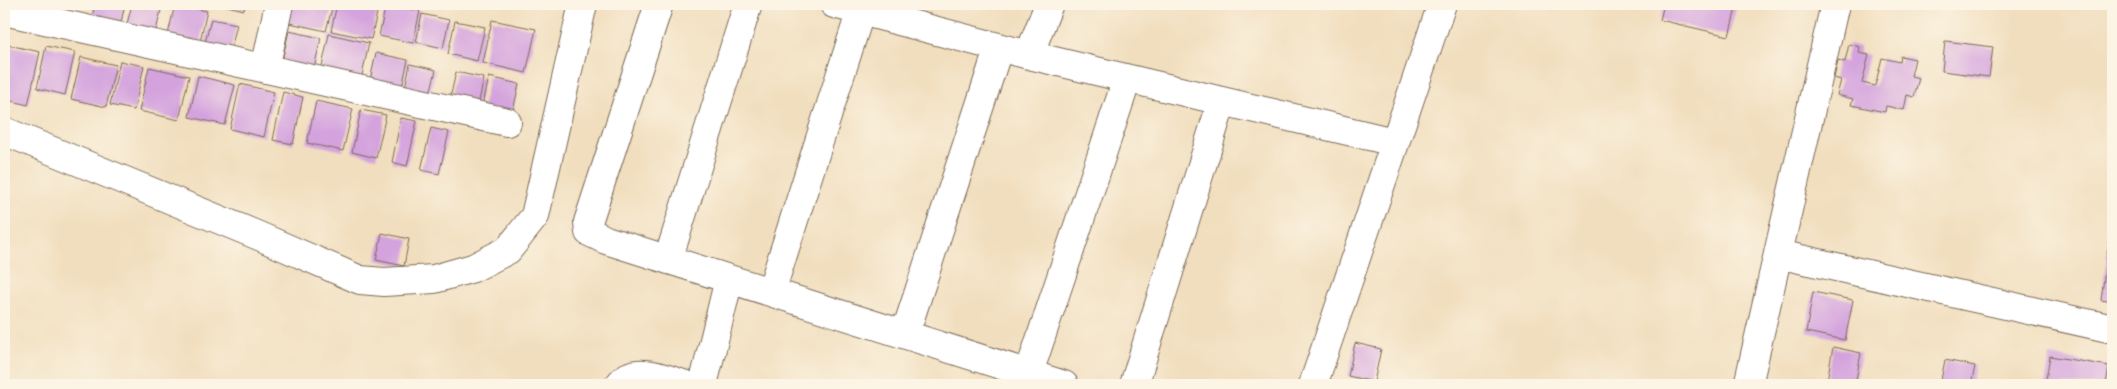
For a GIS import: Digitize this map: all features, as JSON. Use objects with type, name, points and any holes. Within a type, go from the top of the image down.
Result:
[{"type":"street","points":[[265,69],[279,4]]},
{"type":"street","points":[[4,131],[250,232],[360,280],[384,282],[434,279],[473,268],[508,250],[535,216],[583,4]]},
{"type":"street","points":[[659,4],[588,222],[589,232],[668,260],[905,334],[1027,380],[1064,385]]},
{"type":"street","points":[[668,260],[748,4]]},
{"type":"street","points":[[834,4],[861,7],[1029,56],[1394,142]]},
{"type":"street","points":[[1029,56],[1049,4]]},
{"type":"street","points":[[1313,385],[1442,4]]},
{"type":"street","points":[[1748,385],[1835,4]]},
{"type":"street","points":[[771,292],[861,7]]},
{"type":"street","points":[[4,11],[507,122]]},
{"type":"street","points":[[905,334],[999,47]]},
{"type":"street","points":[[1027,380],[1128,79]]},
{"type":"street","points":[[1134,385],[1222,101]]},
{"type":"street","points":[[1778,254],[2113,329]]},
{"type":"street","points":[[703,385],[729,279]]},
{"type":"street","points":[[619,385],[630,375],[646,374],[686,385]]},
{"type":"building","points":[[95,4],[125,4],[119,32],[90,25]]},
{"type":"building","points":[[132,4],[161,10],[154,39],[125,32]]},
{"type":"building","points":[[175,4],[207,11],[199,46],[167,39]]},
{"type":"building","points":[[219,4],[246,4],[244,10]]},
{"type":"building","points":[[289,4],[333,4],[326,31],[285,22]]},
{"type":"building","points":[[337,4],[379,4],[371,39],[331,31]]},
{"type":"building","points":[[386,4],[420,11],[413,43],[379,36]]},
{"type":"building","points":[[1664,4],[1737,4],[1729,36],[1660,20]]},
{"type":"building","points":[[422,14],[449,20],[443,48],[416,42]]},
{"type":"building","points":[[211,19],[237,24],[230,53],[204,47]]},
{"type":"building","points":[[492,20],[536,29],[526,73],[483,63]]},
{"type":"building","points":[[455,21],[485,27],[477,61],[448,54]]},
{"type":"building","points":[[289,31],[321,38],[313,72],[281,65]]},
{"type":"building","points":[[329,34],[369,43],[360,85],[320,76]]},
{"type":"building","points":[[1945,41],[1993,47],[1989,77],[1942,71]]},
{"type":"building","points":[[4,44],[40,52],[28,105],[4,99]]},
{"type":"building","points":[[1849,44],[1860,47],[1859,53],[1869,55],[1862,83],[1875,86],[1882,58],[1900,62],[1901,56],[1915,59],[1911,76],[1919,78],[1914,97],[1907,95],[1904,110],[1886,106],[1885,112],[1851,105],[1853,99],[1837,95],[1841,80],[1834,78],[1838,60],[1845,62]]},
{"type":"building","points":[[46,46],[75,52],[65,95],[37,88]]},
{"type":"building","points":[[376,53],[408,60],[401,92],[369,85]]},
{"type":"building","points":[[81,57],[116,65],[106,107],[71,99]]},
{"type":"building","points":[[120,61],[144,66],[134,110],[110,105]]},
{"type":"building","points":[[410,64],[436,70],[429,98],[404,92]]},
{"type":"building","points":[[149,67],[189,76],[179,120],[139,111]]},
{"type":"building","points":[[456,72],[484,78],[477,110],[449,103]]},
{"type":"building","points":[[198,76],[235,85],[225,125],[189,117]]},
{"type":"building","points":[[489,77],[519,84],[512,115],[482,109]]},
{"type":"building","points":[[240,84],[274,92],[264,137],[230,129]]},
{"type":"building","points":[[283,92],[303,97],[293,144],[273,140]]},
{"type":"building","points":[[316,101],[353,109],[343,151],[307,143]]},
{"type":"building","points":[[361,110],[386,115],[376,158],[352,152]]},
{"type":"building","points":[[401,118],[417,121],[407,166],[392,162]]},
{"type":"building","points":[[431,128],[449,132],[439,174],[421,170]]},
{"type":"building","points":[[382,233],[409,239],[404,266],[376,260]]},
{"type":"building","points":[[2109,241],[2113,241],[2113,302],[2101,300]]},
{"type":"building","points":[[1813,292],[1853,300],[1845,340],[1806,332]]},
{"type":"building","points":[[1355,343],[1381,349],[1374,382],[1348,376]]},
{"type":"building","points":[[1833,347],[1861,353],[1855,385],[1827,381]]},
{"type":"building","points":[[2050,356],[2109,366],[2106,385],[2045,385]]},
{"type":"building","points":[[1945,360],[1975,366],[1971,385],[1940,385]]}]
